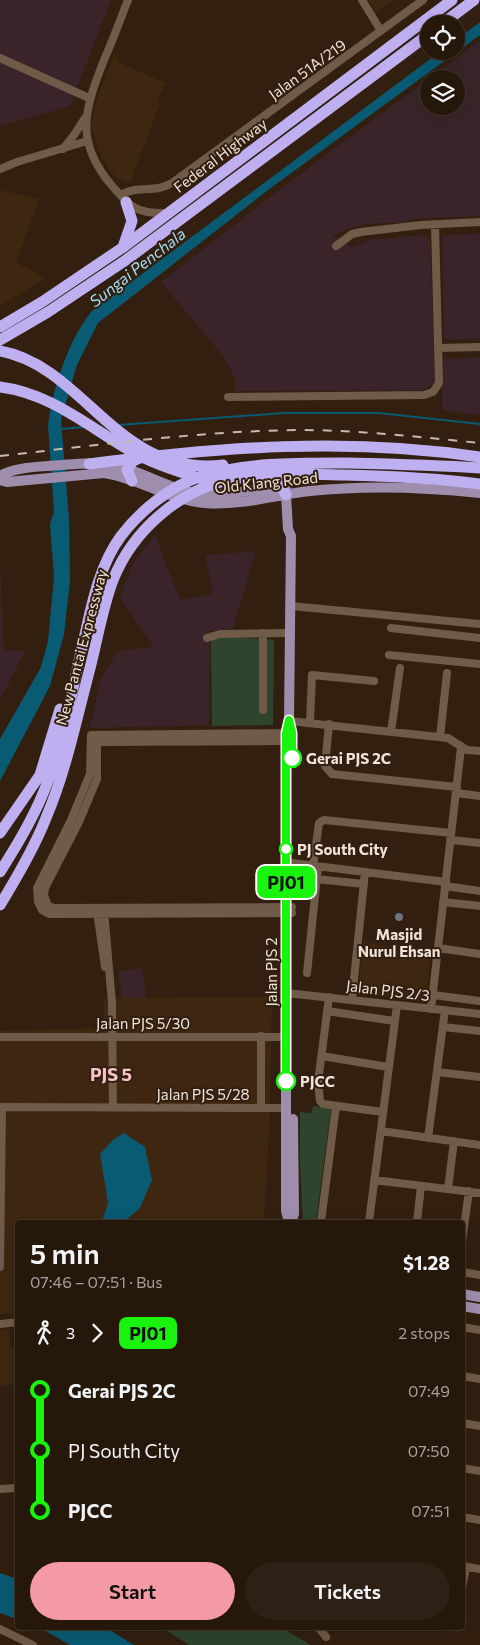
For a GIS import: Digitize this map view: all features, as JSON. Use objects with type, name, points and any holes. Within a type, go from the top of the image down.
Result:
[{"type":"highway","name":"Federal Highway","points":[[0,327],[42,302],[122,248],[452,0]]},
{"type":"highway","points":[[454,15],[474,0]]},
{"type":"highway","name":"Federal Highway","points":[[0,340],[48,312],[126,260],[420,41]]},
{"type":"highway","points":[[122,248],[132,224],[131,214],[123,198]]},
{"type":"highway","points":[[0,351],[38,366],[62,382],[96,413],[137,446],[186,464],[209,466],[278,458],[480,461]]},
{"type":"highway","points":[[0,387],[34,396],[59,406],[124,447],[169,468],[218,483],[270,481],[281,485],[288,493]]},
{"type":"highway","points":[[89,464],[147,456],[255,446],[373,446],[480,457]]},
{"type":"highway","points":[[132,481],[127,470],[133,460],[147,456]]},
{"type":"highway","name":"New Pantai Expressway","points":[[0,914],[1,903],[46,819],[68,729],[95,599],[109,557],[120,537],[159,499],[200,477],[242,467],[318,463],[423,464],[480,468]]},
{"type":"highway","points":[[169,468],[217,474],[386,468],[452,470],[480,474]]},
{"type":"highway","name":"New Pantai Expressway","points":[[0,872],[34,813],[50,777],[68,729],[112,582],[130,547],[152,523],[174,504],[190,494],[233,479],[287,474],[450,480],[480,484]]},
{"type":"highway","points":[[0,833],[40,775],[107,557],[117,540],[139,512],[150,506],[176,498]]},
{"type":"highway","points":[[0,858],[16,847]]},
{"type":"main road","name":"Old Klang Road","points":[[0,476],[6,472],[40,467],[89,464],[112,465],[186,491],[206,494],[288,493],[383,487],[438,488],[480,493]]},
{"type":"main road","name":"Old Klang Road","points":[[0,480],[6,482],[104,473],[118,475],[176,498],[205,503],[231,503],[288,493]]},
{"type":"main road","name":"Jalan PJS 2","points":[[288,493],[291,633],[289,720],[289,993],[286,1037],[286,1211],[289,1220]]},
{"type":"main road","name":"Jalan PJS 2","points":[[289,737],[292,864],[289,910]]},
{"type":"main road","points":[[289,993],[294,1214],[291,1220]]},
{"type":"main road","points":[[465,1294],[480,1297]]},
{"type":"main road","points":[[465,1306],[480,1309]]},
{"type":"street","points":[[94,160],[87,141],[86,116],[89,98],[128,0]]},
{"type":"street","points":[[362,0],[381,31]]},
{"type":"street","name":"Jalan 51A/219","points":[[123,198],[133,188],[163,189],[423,0]]},
{"type":"street","points":[[0,58],[89,98]]},
{"type":"street","points":[[63,148],[86,116]]},
{"type":"street","points":[[0,170],[17,162],[87,141]]},
{"type":"street","points":[[71,146],[80,148],[94,160],[123,198],[143,213],[168,213]]},
{"type":"street","points":[[336,246],[352,234],[361,232],[435,224],[480,222]]},
{"type":"street","points":[[228,397],[424,395],[433,392],[439,383],[435,224]]},
{"type":"street","points":[[438,348],[480,346]]},
{"type":"street","points":[[291,606],[480,624]]},
{"type":"street","points":[[391,628],[480,638]]},
{"type":"street","points":[[263,633],[263,710]]},
{"type":"street","points":[[207,638],[220,634],[291,633]]},
{"type":"street","points":[[389,655],[480,664]]},
{"type":"street","points":[[390,732],[400,668]]},
{"type":"street","points":[[440,737],[447,673]]},
{"type":"street","points":[[310,722],[312,675],[374,681]]},
{"type":"street","points":[[289,720],[440,737],[455,741],[461,748],[480,752]]},
{"type":"street","points":[[329,724],[325,766],[332,774],[456,790],[480,796]]},
{"type":"street","points":[[289,737],[95,739],[90,774],[71,820],[37,888],[38,902],[42,910],[48,914],[100,911],[289,910]]},
{"type":"street","points":[[431,1009],[461,748]]},
{"type":"street","points":[[307,973],[316,879],[315,866],[319,822],[324,820],[381,826],[480,843]]},
{"type":"street","points":[[292,864],[365,872],[480,891]]},
{"type":"street","points":[[352,999],[365,872]]},
{"type":"street","points":[[316,879],[364,884]]},
{"type":"street","points":[[444,902],[480,906]]},
{"type":"street","points":[[100,911],[112,1002],[114,1108]]},
{"type":"street","points":[[438,948],[480,954]]},
{"type":"street","name":"Jalan PJS 2/3","points":[[289,993],[480,1014]]},
{"type":"street","points":[[433,995],[480,1001]]},
{"type":"street","points":[[329,996],[318,1092],[323,1104],[383,1112]]},
{"type":"street","points":[[369,1220],[396,1005]]},
{"type":"street","points":[[428,1138],[445,1010]]},
{"type":"street","points":[[327,1011],[394,1021]]},
{"type":"street","points":[[443,1027],[480,1031]]},
{"type":"street","points":[[261,1036],[261,1108]]},
{"type":"street","name":"Jalan PJS 5/30","points":[[0,1037],[286,1037]]},
{"type":"street","points":[[322,1056],[388,1066]]},
{"type":"street","points":[[437,1072],[480,1077]]},
{"type":"street","points":[[321,1220],[336,1106]]},
{"type":"street","points":[[0,1267],[1,1107]]},
{"type":"street","name":"Jalan PJS 5/28","points":[[1,1107],[286,1108]]},
{"type":"street","points":[[381,1131],[480,1144]]},
{"type":"street","points":[[448,1189],[454,1141]]},
{"type":"street","points":[[374,1180],[480,1193]]},
{"type":"street","points":[[417,1220],[421,1186]]},
{"type":"street","points":[[465,1220],[468,1191]]},
{"type":"street","points":[[465,1272],[480,1275]]},
{"type":"street","points":[[0,1324],[15,1322]]},
{"type":"street","points":[[465,1328],[480,1330]]},
{"type":"street","points":[[465,1376],[480,1379]]},
{"type":"street","points":[[465,1424],[480,1426]]},
{"type":"street","points":[[465,1468],[480,1471]]},
{"type":"street","points":[[0,1489],[15,1488]]},
{"type":"street","points":[[465,1518],[480,1520]]},
{"type":"street","points":[[465,1566],[480,1569]]},
{"type":"street","points":[[0,1628],[33,1645]]},
{"type":"street","points":[[321,1630],[326,1637]]},
{"type":"shaded area","points":[[0,0],[111,0],[70,106],[0,126]]},
{"type":"shaded area","points":[[368,0],[394,0],[376,12]]},
{"type":"shaded area","points":[[480,40],[480,216],[411,219],[405,222],[366,224],[332,235],[352,247],[375,239],[425,235],[430,240],[435,382],[424,390],[235,391],[235,378],[224,357],[161,282],[270,197],[420,85],[420,115],[465,115],[465,70],[440,70],[453,60],[465,60],[465,51]]},
{"type":"shaded area","points":[[114,54],[122,64],[166,83],[157,102],[160,104],[130,183],[116,178],[107,166],[98,150],[91,126],[95,104]]},
{"type":"shaded area","points":[[0,190],[39,199],[16,262],[45,278],[0,306]]},
{"type":"shaded area","points":[[480,234],[480,338],[448,340],[444,336],[442,235]]},
{"type":"shaded area","points":[[480,357],[480,415],[442,410],[441,359]]},
{"type":"shaded area","points":[[155,535],[180,600],[213,594],[205,555],[256,551],[233,628],[210,631],[209,725],[90,728],[100,681],[117,651],[154,647],[120,598],[133,563]]},
{"type":"shaded area","points":[[0,566],[4,651],[25,651],[0,700]]},
{"type":"shaded area","points":[[363,941],[430,957],[426,1001],[358,994]]},
{"type":"shaded area","points":[[142,968],[146,998],[122,998],[118,971]]},
{"type":"shaded area","points":[[272,997],[270,1116],[264,1220],[15,1220],[15,1313],[0,1314],[0,1031],[100,1028],[104,1024],[104,998]]},
{"type":"shaded area","points":[[0,1330],[10,1330],[10,1349],[15,1349],[15,1383],[0,1386]]},
{"type":"green space","points":[[231,637],[274,640],[273,725],[212,726],[211,639]]},
{"type":"green space","points":[[313,1106],[331,1108],[316,1220],[303,1220],[300,1112],[312,1113]]},
{"type":"green space","points":[[166,1630],[285,1630],[311,1645],[189,1645]]},
{"type":"water","points":[[480,22],[480,35],[465,46],[465,33]]},
{"type":"water","points":[[429,60],[446,60],[432,70],[420,70],[420,79],[268,190],[98,323],[77,365],[61,420],[69,519],[70,581],[64,634],[50,686],[0,781],[0,739],[41,667],[48,641],[54,577],[50,524],[54,512],[48,426],[50,412],[57,382],[68,351],[91,312]]},
{"type":"water","points":[[124,1133],[145,1147],[152,1180],[140,1208],[126,1220],[103,1220],[108,1203],[100,1154],[113,1140]]},
{"type":"water","points":[[0,1573],[15,1578],[15,1618],[0,1613]]},
{"type":"water","points":[[44,1630],[109,1630],[134,1645],[70,1645]]},
{"type":"waterway","points":[[118,425],[284,413],[379,413],[480,424]]},
{"type":"waterway","points":[[61,429],[84,427]]},
{"type":"railway","points":[[0,456],[149,439],[261,431],[344,431],[480,443]]},
{"type":"bus line","name":"PJ01","points":[[286,1081],[286,733],[289,720],[292,733],[292,758]]},
{"type":"place","name":"Gerai PJS 2C","points":[[292,758]]},
{"type":"place","name":"PJ South City","points":[[286,849]]},
{"type":"place","name":"Masjid Nurul Ehsan","points":[[399,917]]},
{"type":"place","name":"PJCC","points":[[286,1081]]},
{"type":"district","name":"PJS 5","points":[[111,1074]]},
{"type":"water label","name":"Sungai Penchala","points":[[137,267]]}]
